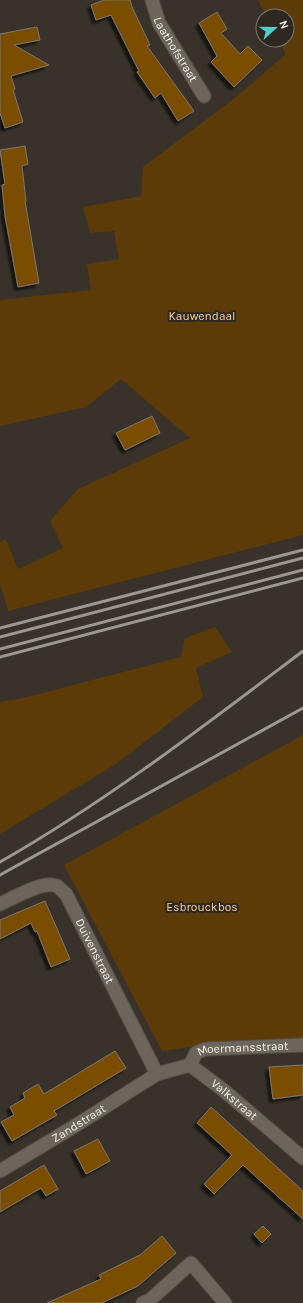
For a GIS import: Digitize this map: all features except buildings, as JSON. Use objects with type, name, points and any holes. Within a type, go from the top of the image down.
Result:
[{"type":"street","name":"Laathofstraat","points":[[152,0],[159,24],[204,96]]},
{"type":"street","name":"Duivenstraat","points":[[0,904],[42,885],[49,884],[58,886],[66,894],[157,1074]]},
{"type":"street","name":"Moermansstraat","points":[[190,1065],[196,1053],[205,1049],[303,1045]]},
{"type":"street","points":[[157,1074],[190,1065]]},
{"type":"street","name":"Valkstraat","points":[[190,1065],[222,1089],[303,1158]]},
{"type":"street","name":"Zandstraat","points":[[0,1171],[157,1074]]},
{"type":"street","points":[[143,1303],[150,1300],[191,1263],[225,1303]]},
{"type":"green space","name":"Kauwendaal","points":[[258,0],[303,0],[303,535],[8,611],[0,584],[0,542],[6,539],[18,569],[63,548],[50,521],[78,489],[190,438],[121,379],[86,407],[0,426],[0,300],[91,290],[87,264],[119,259],[114,231],[90,233],[83,207],[141,196],[143,167],[231,101],[285,55],[283,48],[295,48],[295,8],[262,8]]},
{"type":"green space","points":[[215,627],[232,652],[196,668],[203,697],[116,764],[0,834],[0,702],[27,697],[181,657],[185,638]]},
{"type":"green space","name":"Esbrouckbos","points":[[303,735],[303,1038],[197,1046],[162,1051],[64,865]]},
{"type":"railway","points":[[0,628],[303,550]]},
{"type":"railway","points":[[0,637],[303,558]]},
{"type":"railway","points":[[0,649],[303,570]]},
{"type":"railway","points":[[0,657],[303,578]]},
{"type":"railway","points":[[0,862],[79,814],[117,788],[303,651]]},
{"type":"railway","points":[[0,875],[303,708]]}]
